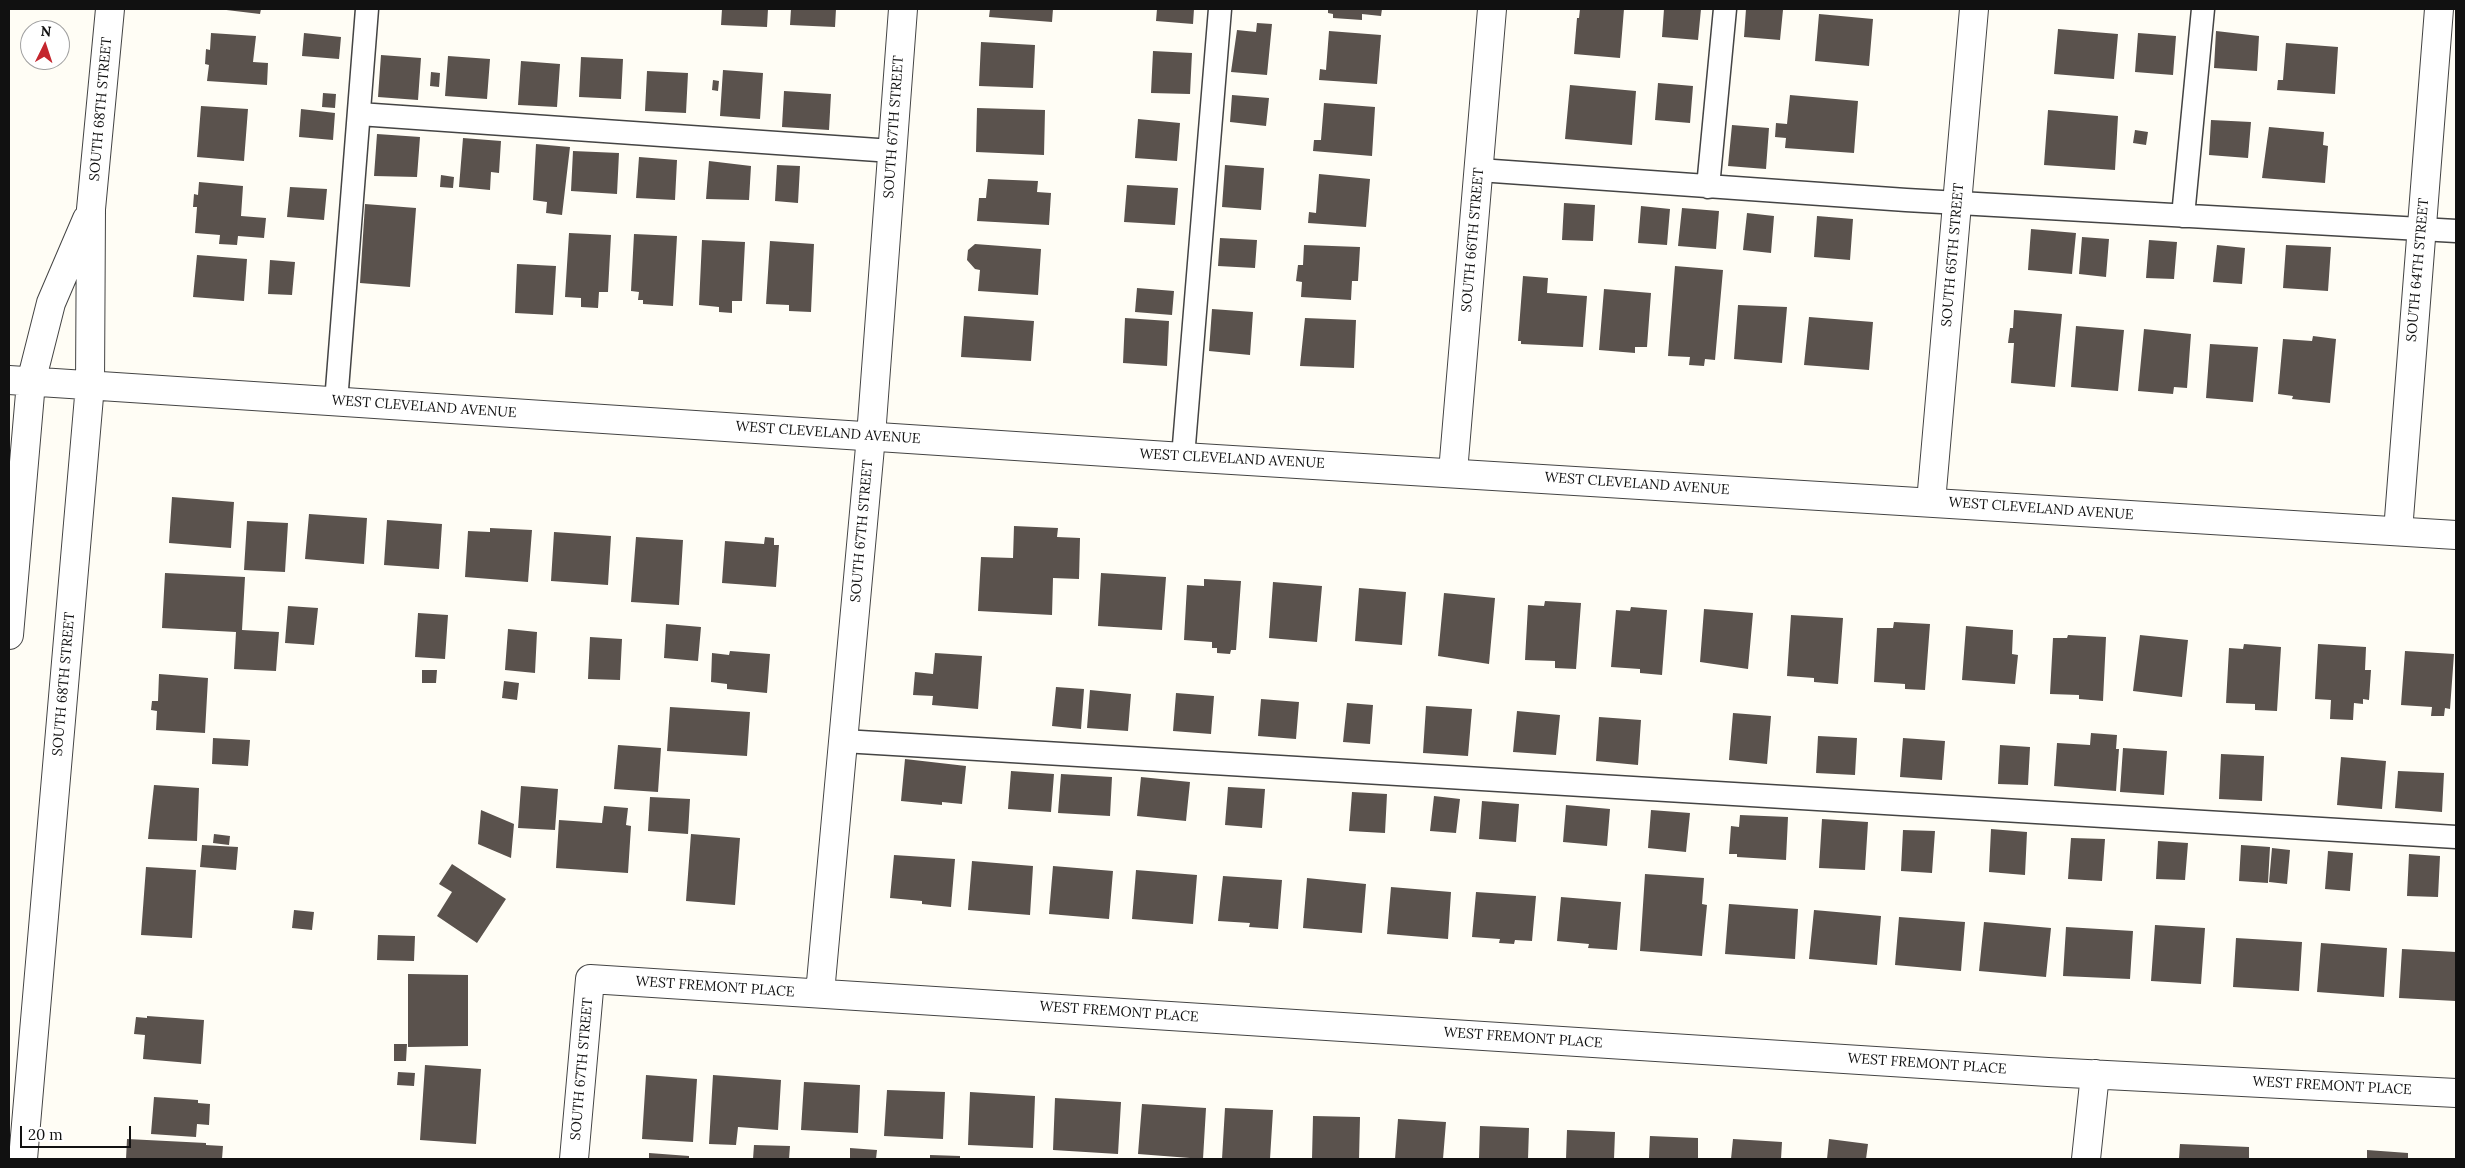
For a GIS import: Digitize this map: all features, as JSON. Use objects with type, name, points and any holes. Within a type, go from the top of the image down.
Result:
[{"type":"street","name":"SOUTH 68TH STREET","points":[[23,1159],[90,386],[92,209],[110,9]]},
{"type":"street","name":"SOUTH 67TH STREET","points":[[820,993],[871,436],[903,9]]},
{"type":"street","name":"SOUTH 66TH STREET","points":[[1453,472],[1492,9]]},
{"type":"street","name":"SOUTH 65TH STREET","points":[[1931,502],[1974,9]]},
{"type":"street","name":"SOUTH 64TH STREET","points":[[2398,531],[2439,9]]},
{"type":"street","name":"SOUTH 68TH STREET","points":[[9,635],[20,381],[51,303],[92,209]]},
{"type":"street","name":"WEST CLEVELAND AVENUE","points":[[20,381],[1183,457],[1453,472],[2456,535]]},
{"type":"street","name":"SOUTH 67TH STREET","points":[[574,1159],[590,979]]},
{"type":"street","name":"WEST FREMONT PLACE","points":[[590,979],[2095,1074],[2456,1093]]},
{"type":"street","points":[[2086,1159],[2095,1074]]},
{"type":"lane","points":[[336,402],[367,9]]},
{"type":"lane","points":[[1183,457],[1220,9]]},
{"type":"lane","points":[[1708,187],[1725,9]]},
{"type":"lane","points":[[2183,216],[2203,9]]},
{"type":"lane","points":[[359,114],[892,151]]},
{"type":"lane","points":[[1479,170],[1958,203],[2456,231]]},
{"type":"lane","points":[[843,741],[2456,837]]},
{"type":"building","points":[[218,9],[261,9],[260,14]]},
{"type":"building","points":[[722,9],[768,9],[767,27],[721,25]]},
{"type":"building","points":[[791,9],[836,9],[835,27],[790,25]]},
{"type":"building","points":[[990,9],[1053,9],[1052,22],[989,17]]},
{"type":"building","points":[[1157,9],[1194,9],[1193,24],[1156,21]]},
{"type":"building","points":[[1328,9],[1382,9],[1381,16],[1362,14],[1362,20],[1333,18],[1333,14],[1328,13]]},
{"type":"building","points":[[1580,9],[1624,9],[1620,58],[1574,54],[1577,18],[1579,18]]},
{"type":"building","points":[[1664,9],[1701,9],[1698,40],[1662,37]]},
{"type":"building","points":[[1746,9],[1783,10],[1780,40],[1744,37]]},
{"type":"building","points":[[1819,14],[1873,19],[1869,66],[1815,61]]},
{"type":"building","points":[[1257,23],[1272,24],[1267,75],[1231,72],[1237,30],[1256,32]]},
{"type":"building","points":[[2058,29],[2118,34],[2114,79],[2054,74]]},
{"type":"building","points":[[1329,31],[1381,35],[1377,84],[1319,80],[1320,69],[1326,70]]},
{"type":"building","points":[[2216,31],[2259,36],[2257,71],[2214,68]]},
{"type":"building","points":[[211,33],[256,36],[253,62],[268,63],[267,85],[207,81],[209,65],[205,64],[206,49],[210,50]]},
{"type":"building","points":[[304,33],[341,37],[339,59],[302,56]]},
{"type":"building","points":[[2138,33],[2176,36],[2173,75],[2135,72]]},
{"type":"building","points":[[981,42],[1035,45],[1033,88],[979,86]]},
{"type":"building","points":[[2286,43],[2338,47],[2335,94],[2277,90],[2278,80],[2283,80]]},
{"type":"building","points":[[1153,51],[1192,53],[1190,94],[1151,93]]},
{"type":"building","points":[[381,55],[421,58],[418,100],[378,97]]},
{"type":"building","points":[[448,56],[490,59],[487,99],[445,96]]},
{"type":"building","points":[[581,57],[623,59],[621,99],[579,97]]},
{"type":"building","points":[[521,61],[560,64],[557,107],[518,105]]},
{"type":"building","points":[[723,70],[763,73],[760,119],[720,116]]},
{"type":"building","points":[[647,71],[688,73],[686,113],[645,111]]},
{"type":"building","points":[[431,72],[440,73],[439,87],[430,86]]},
{"type":"building","points":[[713,80],[719,81],[718,91],[712,90]]},
{"type":"building","points":[[1658,83],[1693,86],[1690,123],[1655,120]]},
{"type":"building","points":[[1570,85],[1636,91],[1632,145],[1565,139]]},
{"type":"building","points":[[784,91],[831,94],[829,130],[782,127]]},
{"type":"building","points":[[323,93],[336,94],[335,108],[322,107]]},
{"type":"building","points":[[1232,95],[1269,98],[1266,126],[1230,122]]},
{"type":"building","points":[[1790,95],[1858,101],[1854,153],[1785,148],[1786,138],[1775,137],[1776,123],[1787,124]]},
{"type":"building","points":[[1324,103],[1375,107],[1372,156],[1313,151],[1314,140],[1321,140]]},
{"type":"building","points":[[201,106],[248,109],[244,161],[197,157]]},
{"type":"building","points":[[977,108],[1045,110],[1044,155],[976,152]]},
{"type":"building","points":[[301,109],[335,113],[333,140],[299,137]]},
{"type":"building","points":[[2048,110],[2118,116],[2115,170],[2044,165]]},
{"type":"building","points":[[1138,119],[1180,123],[1177,161],[1135,158]]},
{"type":"building","points":[[2211,120],[2251,122],[2248,158],[2209,155]]},
{"type":"building","points":[[1732,125],[1769,128],[1766,169],[1728,166]]},
{"type":"building","points":[[2269,127],[2324,132],[2323,145],[2328,146],[2325,183],[2262,178]]},
{"type":"building","points":[[2135,130],[2148,132],[2146,145],[2133,143]]},
{"type":"building","points":[[377,134],[420,137],[417,177],[374,176]]},
{"type":"building","points":[[463,138],[501,141],[499,173],[491,172],[490,190],[459,187]]},
{"type":"building","points":[[536,144],[570,147],[562,215],[546,213],[547,202],[533,200]]},
{"type":"building","points":[[573,151],[619,153],[617,194],[571,191]]},
{"type":"building","points":[[639,157],[677,160],[675,200],[636,198]]},
{"type":"building","points":[[709,161],[751,166],[749,200],[706,199]]},
{"type":"building","points":[[777,165],[800,166],[798,203],[775,201]]},
{"type":"building","points":[[1225,165],[1264,168],[1261,210],[1222,207]]},
{"type":"building","points":[[1319,174],[1370,179],[1366,227],[1308,223],[1309,212],[1316,213]]},
{"type":"building","points":[[441,175],[454,177],[453,188],[440,187]]},
{"type":"building","points":[[988,179],[1038,181],[1037,192],[1051,193],[1049,225],[977,221],[979,198],[986,198]]},
{"type":"building","points":[[199,182],[243,186],[241,216],[266,218],[264,238],[238,236],[237,245],[219,244],[220,235],[195,233],[197,207],[193,207],[194,194],[198,195]]},
{"type":"building","points":[[1127,185],[1178,188],[1175,225],[1124,222]]},
{"type":"building","points":[[290,187],[327,189],[324,220],[287,217]]},
{"type":"building","points":[[1564,203],[1595,205],[1593,241],[1562,240]]},
{"type":"building","points":[[365,204],[416,208],[410,287],[360,283]]},
{"type":"building","points":[[1641,206],[1670,209],[1667,245],[1638,243]]},
{"type":"building","points":[[1682,208],[1719,211],[1716,249],[1678,246]]},
{"type":"building","points":[[1747,213],[1774,216],[1771,253],[1743,250]]},
{"type":"building","points":[[1817,216],[1853,219],[1850,260],[1814,257]]},
{"type":"building","points":[[2031,229],[2076,233],[2072,274],[2028,270]]},
{"type":"building","points":[[569,233],[611,235],[608,292],[599,292],[598,308],[581,307],[581,298],[565,297]]},
{"type":"building","points":[[634,234],[677,236],[673,306],[643,304],[643,300],[638,300],[639,292],[631,291]]},
{"type":"building","points":[[2082,237],[2109,239],[2106,277],[2079,274]]},
{"type":"building","points":[[1220,238],[1257,240],[1255,268],[1218,266]]},
{"type":"building","points":[[702,240],[745,242],[742,301],[732,301],[732,313],[719,312],[719,307],[699,305]]},
{"type":"building","points":[[2149,240],[2177,242],[2174,279],[2146,278]]},
{"type":"building","points":[[770,241],[814,244],[811,312],[789,311],[789,305],[766,304]]},
{"type":"building","points":[[975,244],[1041,249],[1038,295],[978,291],[980,270],[975,269],[967,260],[968,250]]},
{"type":"building","points":[[1304,245],[1360,247],[1358,281],[1352,281],[1351,300],[1301,297],[1302,282],[1296,281],[1298,265],[1303,265]]},
{"type":"building","points":[[2217,245],[2245,248],[2242,284],[2213,282]]},
{"type":"building","points":[[2286,245],[2331,247],[2328,291],[2283,288]]},
{"type":"building","points":[[197,255],[247,259],[244,301],[193,297]]},
{"type":"building","points":[[270,260],[295,262],[292,295],[268,294]]},
{"type":"building","points":[[517,264],[556,266],[553,315],[515,313]]},
{"type":"building","points":[[1675,266],[1723,270],[1715,360],[1705,359],[1704,366],[1689,365],[1690,357],[1668,356]]},
{"type":"building","points":[[1523,276],[1548,278],[1547,293],[1587,296],[1583,347],[1521,344],[1521,341],[1518,341]]},
{"type":"building","points":[[1137,288],[1174,291],[1172,315],[1135,312]]},
{"type":"building","points":[[1604,289],[1651,293],[1647,347],[1635,347],[1635,353],[1599,350]]},
{"type":"building","points":[[1738,305],[1787,307],[1782,363],[1734,359]]},
{"type":"building","points":[[1212,309],[1253,312],[1250,355],[1209,351]]},
{"type":"building","points":[[2014,310],[2062,314],[2055,387],[2011,383],[2014,343],[2008,343],[2010,328],[2013,328]]},
{"type":"building","points":[[964,316],[1034,321],[1031,361],[961,357]]},
{"type":"building","points":[[1809,317],[1873,322],[1869,370],[1804,365]]},
{"type":"building","points":[[1125,318],[1169,321],[1167,366],[1123,363]]},
{"type":"building","points":[[1305,318],[1356,320],[1354,368],[1300,366]]},
{"type":"building","points":[[2076,326],[2124,330],[2118,391],[2071,387]]},
{"type":"building","points":[[2144,329],[2191,334],[2187,388],[2174,387],[2173,394],[2138,391]]},
{"type":"building","points":[[2313,336],[2336,339],[2330,403],[2292,399],[2293,396],[2278,394],[2283,339],[2312,341]]},
{"type":"building","points":[[2210,344],[2258,347],[2253,402],[2206,398]]},
{"type":"building","points":[[172,497],[234,502],[231,548],[169,543]]},
{"type":"building","points":[[309,514],[367,518],[364,564],[305,559]]},
{"type":"building","points":[[387,520],[442,524],[439,569],[384,565]]},
{"type":"building","points":[[247,521],[288,523],[285,572],[244,570]]},
{"type":"building","points":[[1014,526],[1058,528],[1057,537],[1080,538],[1079,579],[1053,578],[1052,615],[978,611],[981,557],[1013,558]]},
{"type":"building","points":[[490,528],[532,530],[528,582],[465,577],[468,531],[490,532]]},
{"type":"building","points":[[554,532],[611,536],[608,585],[551,581]]},
{"type":"building","points":[[636,537],[683,540],[679,605],[631,602]]},
{"type":"building","points":[[765,537],[774,538],[774,545],[779,545],[776,587],[722,583],[725,541],[764,544]]},
{"type":"building","points":[[165,573],[245,577],[242,630],[279,632],[276,671],[234,669],[236,632],[162,628]]},
{"type":"building","points":[[1101,573],[1166,577],[1162,630],[1098,626]]},
{"type":"building","points":[[1204,579],[1241,581],[1236,650],[1231,650],[1230,654],[1217,653],[1217,648],[1212,648],[1212,642],[1184,640],[1187,585],[1204,586]]},
{"type":"building","points":[[1273,582],[1322,586],[1317,642],[1269,638]]},
{"type":"building","points":[[1359,588],[1406,592],[1402,645],[1355,641]]},
{"type":"building","points":[[1444,593],[1495,598],[1489,664],[1438,656]]},
{"type":"building","points":[[1545,601],[1581,603],[1576,669],[1555,668],[1555,661],[1525,660],[1528,605],[1544,606]]},
{"type":"building","points":[[288,606],[318,608],[314,645],[285,643]]},
{"type":"building","points":[[1631,607],[1667,610],[1662,675],[1640,673],[1640,669],[1611,667],[1616,610],[1630,611]]},
{"type":"building","points":[[1704,609],[1753,613],[1748,669],[1700,662]]},
{"type":"building","points":[[418,613],[448,615],[445,659],[415,657]]},
{"type":"building","points":[[1791,615],[1843,618],[1838,684],[1814,682],[1814,678],[1787,676]]},
{"type":"building","points":[[1894,622],[1930,624],[1925,690],[1905,689],[1905,684],[1874,682],[1877,628],[1893,628]]},
{"type":"building","points":[[666,624],[701,627],[698,661],[664,658]]},
{"type":"building","points":[[1966,626],[2013,630],[2012,654],[2018,655],[2015,684],[1962,680]]},
{"type":"building","points":[[508,629],[537,632],[535,673],[505,670]]},
{"type":"building","points":[[2068,635],[2106,637],[2103,701],[2079,699],[2079,695],[2050,694],[2053,638],[2067,638]]},
{"type":"building","points":[[2140,635],[2188,640],[2182,697],[2133,691]]},
{"type":"building","points":[[590,637],[622,639],[620,680],[588,679]]},
{"type":"building","points":[[2244,644],[2281,647],[2277,711],[2255,710],[2255,704],[2226,703],[2229,648],[2243,649]]},
{"type":"building","points":[[2318,644],[2366,647],[2365,670],[2371,670],[2369,700],[2363,699],[2363,704],[2354,703],[2353,720],[2330,719],[2331,700],[2315,699]]},
{"type":"building","points":[[730,651],[770,654],[767,693],[727,689],[727,684],[711,682],[712,653],[729,655]]},
{"type":"building","points":[[2405,651],[2454,654],[2450,709],[2445,708],[2444,716],[2431,716],[2432,707],[2401,705]]},
{"type":"building","points":[[935,653],[982,656],[978,709],[932,705],[933,696],[913,695],[915,672],[933,674]]},
{"type":"building","points":[[422,670],[437,670],[436,683],[422,683]]},
{"type":"building","points":[[159,674],[208,678],[205,733],[156,730],[157,711],[151,710],[152,701],[158,701]]},
{"type":"building","points":[[504,681],[519,683],[517,700],[502,698]]},
{"type":"building","points":[[1056,687],[1084,689],[1081,729],[1052,726]]},
{"type":"building","points":[[1090,690],[1131,694],[1128,731],[1087,728]]},
{"type":"building","points":[[1176,693],[1214,696],[1211,734],[1173,731]]},
{"type":"building","points":[[1261,699],[1299,702],[1296,739],[1258,736]]},
{"type":"building","points":[[1347,703],[1373,705],[1370,744],[1343,742]]},
{"type":"building","points":[[1426,706],[1472,709],[1468,756],[1423,753]]},
{"type":"building","points":[[670,707],[750,712],[747,756],[667,751]]},
{"type":"building","points":[[1517,711],[1560,715],[1556,755],[1513,752]]},
{"type":"building","points":[[1733,713],[1771,716],[1767,764],[1729,760]]},
{"type":"building","points":[[1599,717],[1641,720],[1638,765],[1596,761]]},
{"type":"building","points":[[2091,733],[2117,735],[2116,749],[2119,749],[2116,791],[2054,786],[2057,743],[2090,745]]},
{"type":"building","points":[[1818,736],[1857,738],[1855,775],[1816,773]]},
{"type":"building","points":[[213,738],[250,740],[248,766],[212,764]]},
{"type":"building","points":[[1903,738],[1945,741],[1942,780],[1900,777]]},
{"type":"building","points":[[618,745],[661,748],[658,792],[614,789]]},
{"type":"building","points":[[2000,745],[2030,747],[2028,785],[1998,784]]},
{"type":"building","points":[[2123,748],[2167,751],[2164,795],[2120,792]]},
{"type":"building","points":[[2221,754],[2264,756],[2262,801],[2219,799]]},
{"type":"building","points":[[2341,757],[2386,761],[2382,809],[2337,805]]},
{"type":"building","points":[[905,759],[966,766],[962,804],[942,802],[942,805],[901,801]]},
{"type":"building","points":[[1011,771],[1054,774],[1051,812],[1008,809]]},
{"type":"building","points":[[2398,771],[2444,773],[2442,812],[2395,808]]},
{"type":"building","points":[[1061,774],[1112,777],[1110,816],[1058,813]]},
{"type":"building","points":[[1141,777],[1190,782],[1186,821],[1137,816]]},
{"type":"building","points":[[154,785],[199,788],[197,841],[148,839]]},
{"type":"building","points":[[521,786],[558,789],[555,830],[518,828]]},
{"type":"building","points":[[1228,787],[1265,789],[1262,828],[1225,825]]},
{"type":"building","points":[[1352,792],[1387,794],[1385,833],[1349,831]]},
{"type":"building","points":[[1434,796],[1460,799],[1456,833],[1430,831]]},
{"type":"building","points":[[650,797],[690,799],[688,834],[648,831]]},
{"type":"building","points":[[1482,801],[1519,804],[1516,842],[1479,839]]},
{"type":"building","points":[[1566,805],[1610,809],[1607,846],[1563,842]]},
{"type":"building","points":[[604,806],[628,808],[626,825],[631,826],[628,873],[556,868],[559,820],[602,823]]},
{"type":"building","points":[[481,810],[514,824],[511,858],[478,844]]},
{"type":"building","points":[[1651,810],[1690,813],[1686,852],[1648,848]]},
{"type":"building","points":[[1740,815],[1788,817],[1786,860],[1737,857],[1737,854],[1729,854],[1731,826],[1739,827]]},
{"type":"building","points":[[1822,819],[1868,822],[1865,870],[1819,868]]},
{"type":"building","points":[[1991,829],[2027,832],[2025,875],[1989,872]]},
{"type":"building","points":[[1903,830],[1935,831],[1932,873],[1901,871]]},
{"type":"building","points":[[214,834],[230,836],[229,845],[213,843]]},
{"type":"building","points":[[691,834],[740,838],[735,905],[686,901]]},
{"type":"building","points":[[2071,838],[2105,839],[2102,881],[2068,879]]},
{"type":"building","points":[[2158,841],[2188,843],[2185,880],[2156,879]]},
{"type":"building","points":[[202,845],[238,847],[236,870],[200,867]]},
{"type":"building","points":[[2241,845],[2270,847],[2268,883],[2239,881]]},
{"type":"building","points":[[2272,848],[2290,850],[2287,884],[2269,882]]},
{"type":"building","points":[[2328,851],[2353,853],[2350,891],[2325,889]]},
{"type":"building","points":[[2409,854],[2440,856],[2438,897],[2407,896]]},
{"type":"building","points":[[894,855],[955,859],[951,907],[922,904],[922,901],[890,898]]},
{"type":"building","points":[[972,861],[1033,866],[1030,915],[968,910]]},
{"type":"building","points":[[452,864],[506,899],[477,943],[437,916],[452,892],[439,884]]},
{"type":"building","points":[[1053,866],[1113,871],[1109,919],[1049,914]]},
{"type":"building","points":[[146,867],[196,870],[192,938],[141,935]]},
{"type":"building","points":[[1136,870],[1197,875],[1193,924],[1132,919]]},
{"type":"building","points":[[1645,874],[1704,878],[1702,904],[1707,905],[1702,956],[1640,951]]},
{"type":"building","points":[[1223,876],[1282,880],[1278,929],[1249,927],[1250,923],[1218,921]]},
{"type":"building","points":[[1307,878],[1366,884],[1362,933],[1303,928]]},
{"type":"building","points":[[1391,887],[1451,892],[1448,939],[1387,934]]},
{"type":"building","points":[[1476,892],[1536,896],[1532,941],[1515,940],[1514,944],[1499,943],[1500,939],[1472,937]]},
{"type":"building","points":[[1561,897],[1621,902],[1617,950],[1588,948],[1589,944],[1557,941]]},
{"type":"building","points":[[1729,904],[1798,909],[1795,959],[1725,954]]},
{"type":"building","points":[[294,910],[314,912],[312,930],[292,928]]},
{"type":"building","points":[[1814,910],[1881,916],[1877,965],[1809,959]]},
{"type":"building","points":[[1899,917],[1965,922],[1961,971],[1895,965]]},
{"type":"building","points":[[1984,922],[2051,928],[2046,977],[1979,971]]},
{"type":"building","points":[[2155,925],[2205,928],[2201,984],[2151,981]]},
{"type":"building","points":[[2066,927],[2133,931],[2130,979],[2063,976]]},
{"type":"building","points":[[378,935],[415,936],[414,961],[377,960]]},
{"type":"building","points":[[2236,938],[2302,942],[2299,991],[2233,987]]},
{"type":"building","points":[[2321,943],[2387,948],[2384,997],[2317,992]]},
{"type":"building","points":[[2402,949],[2456,952],[2456,1001],[2399,998]]},
{"type":"building","points":[[408,974],[468,975],[468,1046],[408,1047]]},
{"type":"building","points":[[147,1016],[204,1020],[201,1064],[143,1059],[145,1035],[134,1034],[136,1017],[147,1018]]},
{"type":"building","points":[[394,1044],[407,1044],[406,1061],[394,1061]]},
{"type":"building","points":[[425,1065],[481,1069],[476,1144],[420,1140]]},
{"type":"building","points":[[398,1072],[415,1073],[414,1086],[397,1085]]},
{"type":"building","points":[[646,1075],[697,1079],[693,1142],[642,1139]]},
{"type":"building","points":[[713,1075],[781,1080],[778,1130],[738,1127],[736,1145],[709,1144]]},
{"type":"building","points":[[804,1082],[860,1085],[858,1133],[801,1130]]},
{"type":"building","points":[[887,1090],[945,1092],[943,1139],[884,1136]]},
{"type":"building","points":[[970,1092],[1035,1096],[1033,1148],[968,1145]]},
{"type":"building","points":[[154,1097],[198,1100],[198,1103],[210,1104],[209,1125],[197,1124],[196,1137],[151,1134]]},
{"type":"building","points":[[1055,1098],[1121,1102],[1118,1154],[1053,1150]]},
{"type":"building","points":[[1142,1104],[1206,1108],[1203,1159],[1138,1154]]},
{"type":"building","points":[[1225,1108],[1273,1110],[1270,1159],[1222,1159]]},
{"type":"building","points":[[1313,1116],[1360,1117],[1359,1159],[1312,1159]]},
{"type":"building","points":[[1398,1119],[1446,1122],[1443,1159],[1395,1159]]},
{"type":"building","points":[[1480,1126],[1529,1128],[1528,1159],[1479,1159]]},
{"type":"building","points":[[1567,1130],[1615,1132],[1614,1159],[1566,1159]]},
{"type":"building","points":[[1650,1136],[1698,1138],[1698,1159],[1649,1159]]},
{"type":"building","points":[[127,1139],[206,1143],[206,1145],[223,1146],[222,1159],[126,1159]]},
{"type":"building","points":[[1733,1139],[1782,1142],[1781,1159],[1731,1159]]},
{"type":"building","points":[[1829,1139],[1868,1144],[1866,1159],[1827,1159]]},
{"type":"building","points":[[2180,1144],[2249,1147],[2249,1159],[2179,1159]]},
{"type":"building","points":[[754,1145],[790,1146],[789,1159],[753,1159]]},
{"type":"building","points":[[850,1148],[877,1150],[876,1159],[850,1159]]},
{"type":"building","points":[[2367,1150],[2408,1153],[2408,1159],[2367,1159]]},
{"type":"building","points":[[649,1153],[689,1156],[689,1159],[649,1159]]},
{"type":"building","points":[[930,1155],[960,1156],[960,1159],[930,1159]]}]
